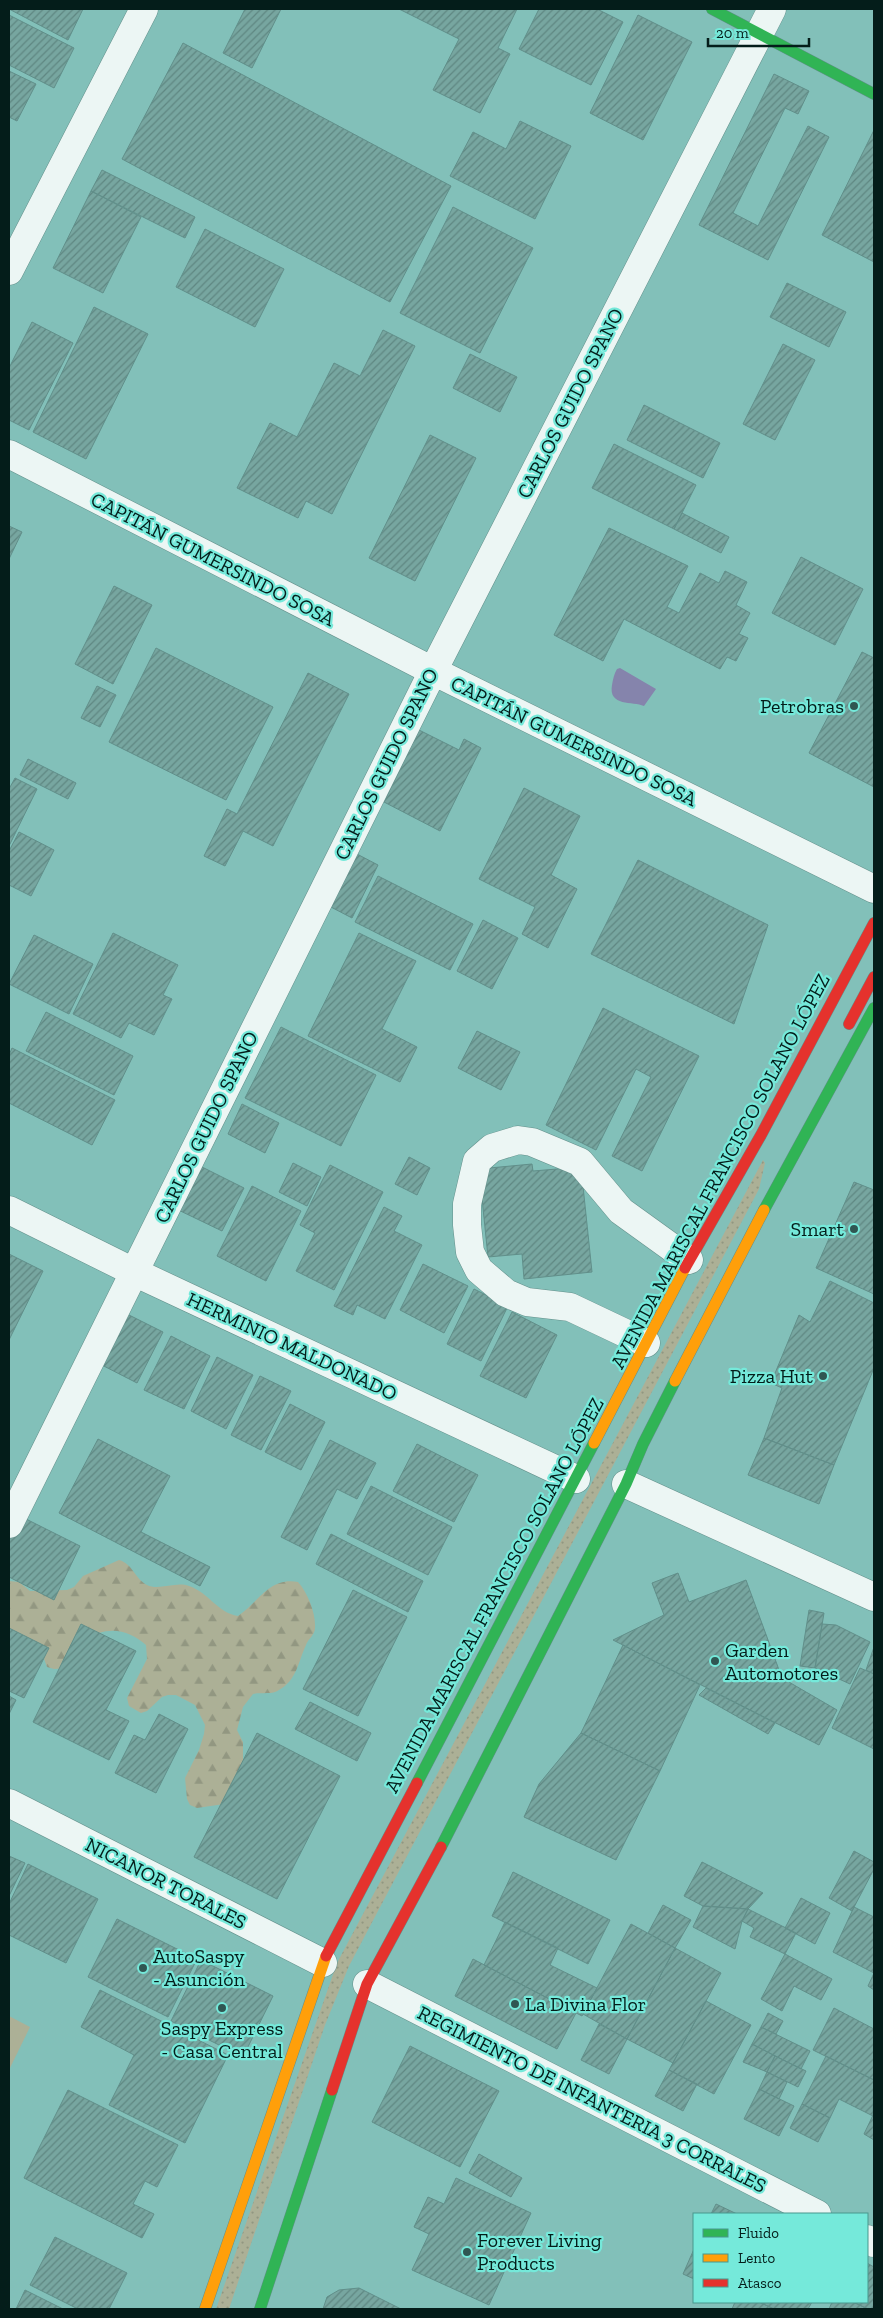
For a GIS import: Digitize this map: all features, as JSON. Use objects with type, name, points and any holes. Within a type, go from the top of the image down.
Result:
[{"type":"main road","points":[[712,9],[874,94]]},
{"type":"main road","name":"AVENIDA MARISCAL FRANCISCO SOLANO LÓPEZ","points":[[205,2309],[323,1963],[689,1260],[766,1126],[874,923]]},
{"type":"main road","points":[[843,1036],[874,977]]},
{"type":"main road","points":[[260,2309],[367,1984],[420,1888],[626,1484],[643,1444],[769,1200],[874,1008]]},
{"type":"main road","points":[[769,1200],[780,1157],[794,1131]]},
{"type":"street","points":[[9,271],[144,9]]},
{"type":"street","name":"CARLOS GUIDO SPANO","points":[[9,1524],[432,671],[772,9]]},
{"type":"street","name":"CAPITÁN GUMERSINDO SOSA","points":[[9,454],[432,671],[874,889]]},
{"type":"street","points":[[646,1343],[570,1307],[527,1302],[506,1292],[479,1270],[470,1252],[467,1225],[467,1204],[477,1161],[492,1148],[518,1140],[544,1146],[580,1162],[621,1211],[689,1260]]},
{"type":"street","name":"HERMINIO MALDONADO","points":[[9,1210],[134,1272],[576,1479]]},
{"type":"street","points":[[626,1484],[874,1597]]},
{"type":"street","name":"NICANOR TORALES","points":[[9,1803],[323,1963]]},
{"type":"street","name":"REGIMIENTO DE INFANTERIA 3 CORRALES","points":[[367,1984],[815,2213]]},
{"type":"green space","points":[[763,1160],[765,1163],[759,1189],[349,1966],[325,2025],[229,2309],[216,2309],[337,1963]]},
{"type":"green space","points":[[119,1560],[128,1565],[147,1585],[152,1587],[189,1586],[202,1593],[225,1611],[238,1616],[265,1592],[279,1583],[288,1581],[298,1582],[308,1598],[313,1610],[315,1630],[307,1643],[293,1676],[285,1686],[276,1692],[253,1694],[243,1707],[237,1730],[243,1742],[243,1765],[231,1803],[197,1808],[190,1805],[187,1799],[185,1778],[199,1750],[205,1725],[195,1705],[176,1695],[168,1695],[162,1697],[147,1711],[141,1713],[129,1706],[127,1698],[147,1659],[146,1645],[141,1641],[124,1632],[105,1631],[99,1633],[69,1668],[54,1669],[47,1667],[42,1653],[9,1638],[9,1581],[19,1582],[30,1591],[67,1590],[74,1587],[83,1576]]},
{"type":"green space","points":[[9,2016],[30,2027],[9,2070]]},
{"type":"water","points":[[620,668],[656,689],[644,706],[622,702],[614,697],[612,685],[614,675],[617,669]]},
{"type":"building","points":[[9,9],[83,9],[68,40]]},
{"type":"building","points":[[245,9],[281,9],[252,68],[223,53]]},
{"type":"building","points":[[399,9],[517,9],[498,48],[510,54],[480,113],[433,90],[459,39]]},
{"type":"building","points":[[539,9],[597,9],[623,22],[591,85],[519,49]]},
{"type":"building","points":[[9,15],[74,48],[54,88],[9,65]]},
{"type":"building","points":[[638,15],[692,42],[643,140],[590,113]]},
{"type":"building","points":[[183,43],[451,186],[390,302],[122,159]]},
{"type":"building","points":[[9,71],[36,84],[17,121],[9,117]]},
{"type":"building","points":[[774,74],[809,91],[798,114],[785,108],[733,213],[758,226],[808,126],[829,137],[768,260],[699,225]]},
{"type":"building","points":[[520,121],[571,146],[535,219],[450,176],[473,132],[506,149]]},
{"type":"building","points":[[874,130],[874,262],[822,235]]},
{"type":"building","points":[[102,170],[195,217],[185,238],[91,191]]},
{"type":"building","points":[[91,191],[141,217],[103,293],[53,268]]},
{"type":"building","points":[[453,207],[533,248],[480,353],[400,313]]},
{"type":"building","points":[[205,229],[284,269],[255,327],[176,287]]},
{"type":"building","points":[[787,283],[846,312],[829,347],[770,317]]},
{"type":"building","points":[[94,307],[148,334],[86,459],[33,432]]},
{"type":"building","points":[[32,322],[73,343],[29,430],[9,420],[9,368]]},
{"type":"building","points":[[383,330],[415,346],[332,514],[306,501],[298,518],[237,488],[270,423],[297,437],[334,363],[360,376]]},
{"type":"building","points":[[783,344],[815,360],[775,440],[743,424]]},
{"type":"building","points":[[470,354],[517,377],[500,412],[453,388]]},
{"type":"building","points":[[644,405],[720,443],[703,478],[627,440]]},
{"type":"building","points":[[430,435],[476,458],[415,581],[369,558]]},
{"type":"building","points":[[614,444],[696,485],[674,529],[592,488]]},
{"type":"building","points":[[682,513],[729,537],[721,553],[674,529]]},
{"type":"building","points":[[9,526],[22,532],[9,559]]},
{"type":"building","points":[[609,528],[688,566],[667,607],[679,613],[700,573],[719,583],[725,571],[747,582],[736,605],[750,613],[739,634],[748,638],[736,661],[727,657],[720,669],[624,619],[603,661],[554,635]]},
{"type":"building","points":[[801,557],[863,589],[835,645],[772,613]]},
{"type":"building","points":[[114,586],[152,605],[113,684],[75,664]]},
{"type":"building","points":[[156,648],[273,707],[226,800],[109,742]]},
{"type":"building","name":"Petrobras","points":[[862,652],[874,658],[874,787],[809,753]]},
{"type":"building","points":[[308,673],[349,694],[273,846],[243,831],[225,866],[204,856],[227,809],[237,814]]},
{"type":"building","points":[[97,686],[116,695],[100,727],[81,718]]},
{"type":"building","points":[[419,730],[459,750],[464,739],[481,748],[440,831],[384,802]]},
{"type":"building","points":[[28,759],[76,783],[68,799],[20,775]]},
{"type":"building","points":[[15,778],[37,789],[9,846],[9,789]]},
{"type":"building","points":[[524,788],[580,816],[551,875],[577,889],[548,948],[522,934],[535,907],[479,879]]},
{"type":"building","points":[[19,832],[54,850],[31,896],[9,885],[9,851]]},
{"type":"building","points":[[355,853],[378,865],[352,918],[329,906]]},
{"type":"building","points":[[638,860],[768,925],[734,1024],[591,954]]},
{"type":"building","points":[[378,876],[473,924],[450,970],[355,922]]},
{"type":"building","points":[[483,920],[518,938],[492,989],[457,971]]},
{"type":"building","points":[[113,933],[178,965],[163,995],[172,999],[154,1035],[129,1023],[121,1038],[73,1014]]},
{"type":"building","points":[[359,933],[416,961],[382,1029],[417,1047],[400,1082],[308,1036]]},
{"type":"building","points":[[34,935],[93,964],[69,1014],[9,984]]},
{"type":"building","points":[[603,1008],[699,1056],[642,1171],[612,1156],[651,1077],[636,1069],[596,1150],[546,1125]]},
{"type":"building","points":[[46,1012],[133,1056],[114,1095],[26,1051]]},
{"type":"building","points":[[281,1027],[376,1075],[341,1146],[245,1098]]},
{"type":"building","points":[[477,1031],[520,1052],[501,1090],[458,1068]]},
{"type":"building","points":[[12,1048],[115,1100],[92,1145],[9,1103],[9,1055]]},
{"type":"building","points":[[242,1104],[279,1123],[265,1153],[228,1134]]},
{"type":"building","points":[[409,1157],[430,1168],[417,1195],[395,1184]]},
{"type":"building","points":[[190,1161],[244,1188],[222,1231],[168,1205]]},
{"type":"building","points":[[293,1163],[321,1177],[307,1206],[279,1192]]},
{"type":"building","points":[[532,1164],[533,1171],[581,1167],[592,1272],[524,1279],[522,1254],[488,1257],[479,1169]]},
{"type":"building","points":[[330,1165],[383,1192],[334,1290],[296,1271],[315,1233],[300,1225]]},
{"type":"building","name":"Smart","points":[[854,1182],[874,1190],[874,1294],[816,1268]]},
{"type":"building","points":[[252,1186],[301,1211],[266,1281],[217,1256]]},
{"type":"building","points":[[384,1207],[402,1216],[394,1231],[422,1245],[385,1319],[357,1305],[353,1315],[334,1306]]},
{"type":"building","points":[[9,1254],[43,1271],[9,1340]]},
{"type":"building","points":[[423,1264],[468,1286],[444,1333],[400,1310]]},
{"type":"building","name":"Pizza Hut","points":[[830,1281],[874,1303],[874,1368],[834,1465],[764,1438],[782,1388],[771,1383],[799,1315],[810,1322]]},
{"type":"building","points":[[474,1289],[508,1306],[481,1361],[447,1344]]},
{"type":"building","points":[[119,1310],[163,1332],[137,1383],[94,1361]]},
{"type":"building","points":[[512,1312],[557,1335],[526,1398],[480,1376]]},
{"type":"building","points":[[171,1336],[210,1356],[184,1409],[144,1390]]},
{"type":"building","points":[[217,1357],[253,1375],[226,1429],[191,1411]]},
{"type":"building","points":[[260,1376],[291,1391],[261,1450],[231,1435]]},
{"type":"building","points":[[290,1404],[325,1422],[301,1470],[265,1452]]},
{"type":"building","points":[[764,1438],[834,1465],[819,1504],[748,1475]]},
{"type":"building","points":[[98,1439],[170,1476],[141,1532],[210,1567],[200,1586],[59,1513]]},
{"type":"building","points":[[330,1440],[376,1463],[357,1499],[337,1489],[307,1550],[281,1537]]},
{"type":"building","points":[[417,1444],[478,1475],[454,1522],[393,1491]]},
{"type":"building","points":[[371,1486],[452,1527],[428,1575],[347,1534]]},
{"type":"building","points":[[18,1515],[80,1546],[54,1600],[9,1577],[9,1533]]},
{"type":"building","points":[[331,1534],[423,1581],[408,1612],[316,1564]]},
{"type":"building","name":"Garden Automotores","points":[[678,1573],[689,1602],[746,1580],[782,1678],[837,1710],[819,1745],[613,1640],[664,1615],[652,1583]]},
{"type":"building","points":[[353,1590],[407,1617],[358,1716],[303,1689]]},
{"type":"building","points":[[809,1610],[824,1613],[815,1668],[800,1666]]},
{"type":"building","points":[[81,1624],[136,1651],[106,1710],[129,1721],[109,1760],[33,1722]]},
{"type":"building","points":[[822,1624],[836,1625],[870,1642],[850,1684],[815,1668]]},
{"type":"building","points":[[9,1628],[49,1648],[24,1698],[9,1691]]},
{"type":"building","points":[[623,1645],[700,1685],[660,1771],[581,1733]]},
{"type":"building","points":[[874,1647],[874,1674],[866,1670]]},
{"type":"building","points":[[860,1668],[874,1674],[874,1749],[832,1728]]},
{"type":"building","points":[[706,1688],[775,1723],[768,1734],[699,1695]]},
{"type":"building","points":[[9,1696],[16,1700],[9,1714]]},
{"type":"building","points":[[310,1702],[371,1733],[357,1761],[295,1729]]},
{"type":"building","points":[[159,1714],[188,1729],[156,1793],[115,1773],[134,1735],[145,1740]]},
{"type":"building","points":[[257,1733],[340,1776],[277,1899],[194,1857]]},
{"type":"building","points":[[581,1733],[660,1771],[616,1860],[524,1817],[539,1784]]},
{"type":"building","points":[[854,1851],[874,1862],[874,1869],[852,1911],[829,1898]]},
{"type":"building","points":[[9,1856],[25,1863],[9,1896]]},
{"type":"building","points":[[702,1862],[763,1893],[748,1909],[703,1906],[684,1896]]},
{"type":"building","points":[[28,1864],[98,1899],[66,1963],[9,1935],[9,1904]]},
{"type":"building","points":[[513,1872],[610,1920],[588,1964],[492,1916]]},
{"type":"building","points":[[801,1898],[830,1913],[815,1944],[785,1928]]},
{"type":"building","points":[[663,1905],[691,1920],[675,1948],[648,1933]]},
{"type":"building","points":[[703,1906],[748,1909],[742,1921],[735,1949],[693,1927]]},
{"type":"building","points":[[854,1907],[874,1917],[874,1973],[833,1952]]},
{"type":"building","points":[[748,1909],[796,1933],[785,1954],[750,1937],[754,1928],[742,1921]]},
{"type":"building","name":"AutoSaspy - Asunción","points":[[117,1919],[197,1959],[168,2017],[88,1977]]},
{"type":"building","points":[[505,1922],[558,1948],[550,1965],[597,1988],[582,2016],[484,1965]]},
{"type":"building","points":[[631,1924],[675,1948],[627,2039],[583,2014]]},
{"type":"building","points":[[675,1948],[721,1973],[673,2063],[627,2039]]},
{"type":"building","points":[[785,1954],[832,1979],[821,2000],[794,1986],[782,2011],[761,1999]]},
{"type":"building","name":"La Divina Flor","points":[[473,1959],[576,2013],[557,2049],[455,1996]]},
{"type":"building","name":"Saspy Express - Casa Central","points":[[201,1960],[273,1996],[243,2057],[171,2021]]},
{"type":"building","points":[[874,1973],[874,1990],[868,1986]]},
{"type":"building","points":[[100,1990],[228,2055],[185,2143],[109,2105],[134,2055],[81,2027]]},
{"type":"building","points":[[706,2001],[751,2025],[714,2094],[669,2070]]},
{"type":"building","points":[[834,2008],[874,2029],[874,2080],[813,2050]]},
{"type":"building","points":[[768,2013],[783,2021],[776,2034],[761,2027]]},
{"type":"building","points":[[599,2024],[627,2039],[609,2074],[581,2060]]},
{"type":"building","points":[[761,2027],[810,2051],[801,2069],[752,2044]]},
{"type":"building","points":[[752,2044],[775,2056],[767,2072],[743,2062]]},
{"type":"building","points":[[410,2046],[499,2091],[460,2167],[372,2122]]},
{"type":"building","points":[[775,2056],[806,2071],[798,2087],[767,2072]]},
{"type":"building","points":[[826,2056],[874,2080],[873,2116],[839,2099],[830,2118],[802,2104]]},
{"type":"building","points":[[669,2070],[697,2084],[683,2111],[655,2096]]},
{"type":"building","points":[[767,2072],[787,2082],[779,2099],[759,2089]]},
{"type":"building","points":[[759,2089],[794,2106],[779,2136],[744,2119]]},
{"type":"building","points":[[68,2090],[178,2145],[157,2187],[145,2181],[133,2204],[154,2214],[142,2238],[24,2178]]},
{"type":"building","points":[[802,2104],[830,2118],[818,2142],[790,2128]]},
{"type":"building","points":[[874,2113],[874,2140],[864,2134]]},
{"type":"building","points":[[479,2154],[522,2178],[511,2197],[469,2173]]},
{"type":"building","name":"Forever Living Products","points":[[456,2178],[531,2213],[489,2305],[412,2270],[429,2234],[414,2227],[428,2197],[444,2204]]},
{"type":"building","points":[[716,2204],[735,2213],[712,2213]]},
{"type":"building","points":[[55,2237],[127,2273],[109,2309],[78,2309],[30,2285]]},
{"type":"building","points":[[693,2251],[693,2279],[683,2274]]},
{"type":"building","points":[[868,2264],[874,2267],[874,2309],[868,2309],[855,2303],[868,2303]]},
{"type":"building","points":[[359,2288],[401,2309],[323,2309],[327,2297],[339,2290]]},
{"type":"building","points":[[25,2290],[63,2309],[16,2309]]},
{"type":"building","points":[[735,2303],[761,2303],[774,2309],[732,2309]]},
{"type":"building","points":[[761,2303],[811,2303],[808,2309],[774,2309]]},
{"type":"building","points":[[832,2303],[855,2303],[868,2309],[829,2309]]},
{"type":"traffic: fast","points":[[712,9],[874,94]]},
{"type":"traffic: fast","points":[[764,1210],[874,1008]]},
{"type":"traffic: fast","points":[[441,1847],[626,1484],[643,1444],[675,1381]]},
{"type":"traffic: fast","points":[[417,1783],[594,1443]]},
{"type":"traffic: fast","points":[[260,2309],[332,2090]]},
{"type":"traffic: slow","points":[[675,1381],[764,1210]]},
{"type":"traffic: slow","points":[[594,1443],[685,1268]]},
{"type":"traffic: slow","points":[[205,2309],[326,1956]]},
{"type":"traffic: jam","points":[[685,1268],[761,1135],[874,923]]},
{"type":"traffic: jam","points":[[849,1024],[874,977]]},
{"type":"traffic: jam","points":[[326,1956],[417,1783]]},
{"type":"traffic: jam","points":[[332,2090],[367,1984],[441,1847]]},
{"type":"place","name":"Petrobras","points":[[854,706]]},
{"type":"place","name":"Smart","points":[[854,1229]]},
{"type":"place","name":"Pizza Hut","points":[[823,1376]]},
{"type":"place","name":"Garden Automotores","points":[[715,1661]]},
{"type":"place","name":"AutoSaspy - Asunción","points":[[143,1968]]},
{"type":"place","name":"La Divina Flor","points":[[515,2004]]},
{"type":"place","name":"Saspy Express - Casa Central","points":[[222,2008]]},
{"type":"place","name":"Forever Living Products","points":[[467,2252]]}]
